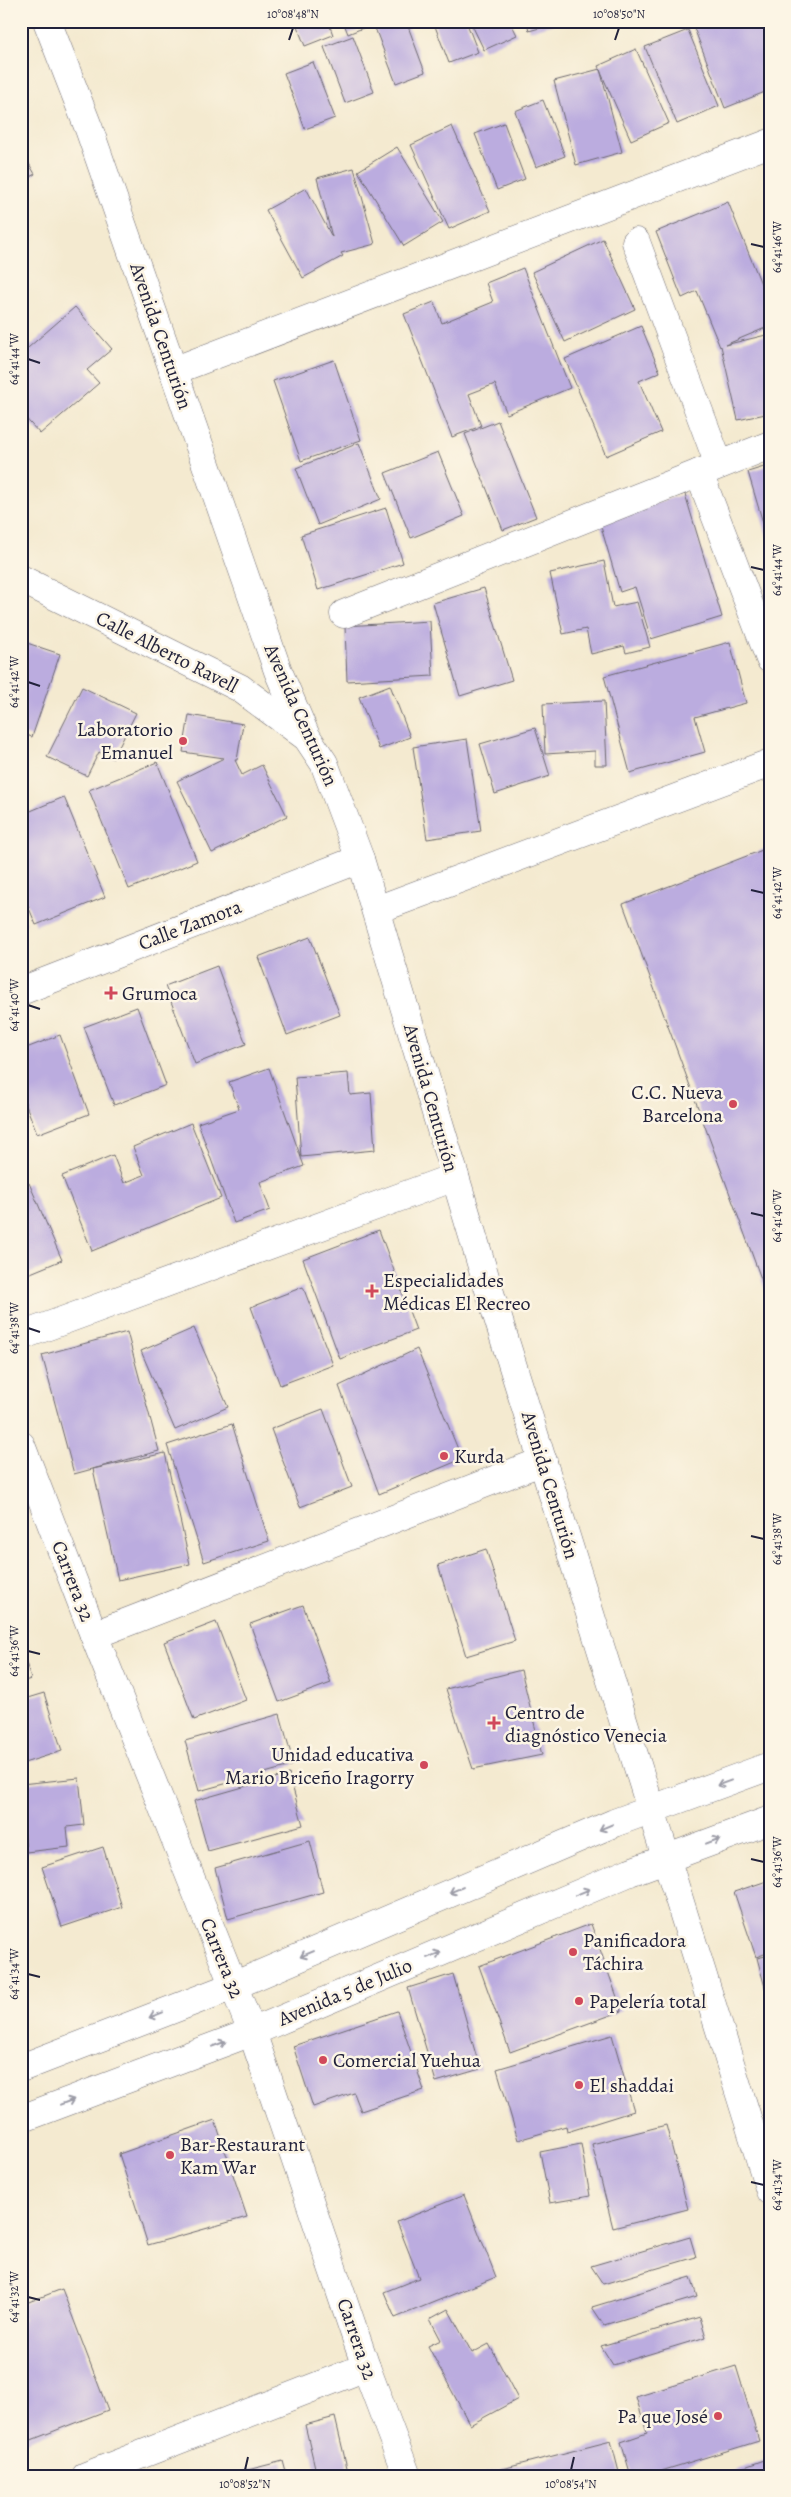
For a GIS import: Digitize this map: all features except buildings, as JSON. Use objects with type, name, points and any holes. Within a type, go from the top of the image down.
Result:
[{"type":"street","name":"Avenida Centurión","points":[[47,21],[89,129],[278,671],[306,736],[324,763],[360,859],[455,1177],[770,2191]]},
{"type":"street","points":[[173,371],[770,143]]},
{"type":"street","points":[[636,242],[770,659]]},
{"type":"street","points":[[344,614],[770,445]]},
{"type":"street","name":"Calle Alberto Ravell","points":[[21,578],[240,688],[306,736]]},
{"type":"street","points":[[376,910],[770,763]]},
{"type":"street","name":"Calle Zamora","points":[[21,991],[360,859]]},
{"type":"street","points":[[21,1336],[455,1177]]},
{"type":"street","name":"Carrera 32","points":[[21,1445],[94,1635],[252,2032],[366,2368],[407,2476]]},
{"type":"street","points":[[94,1635],[543,1461]]},
{"type":"street","points":[[21,2068],[233,1986],[614,1823],[770,1766]]},
{"type":"street","name":"Avenida 5 de Julio","points":[[21,2119],[252,2032],[667,1858],[770,1820]]},
{"type":"street","points":[[86,2476],[366,2368]]},
{"type":"place","name":"Laboratorio Emanuel","points":[[183,741]]},
{"type":"place","name":"Grumoca","points":[[111,993]]},
{"type":"place","name":"C.C. Nueva Barcelona","points":[[733,1104]]},
{"type":"place","name":"Especialidades Médicas El Recreo","points":[[372,1291]]},
{"type":"place","name":"Kurda","points":[[444,1456]]},
{"type":"place","name":"Centro de diagnóstico Venecia","points":[[494,1723]]},
{"type":"place","name":"Unidad educativa Mario Briceño Iragorry","points":[[424,1765]]},
{"type":"place","name":"Panificadora Táchira","points":[[573,1952]]},
{"type":"place","name":"Papelería total","points":[[579,2001]]},
{"type":"place","name":"Comercial Yuehua","points":[[323,2060]]},
{"type":"place","name":"El shaddai","points":[[579,2085]]},
{"type":"place","name":"Bar-Restaurant Kam War","points":[[170,2155]]},
{"type":"place","name":"Pa que José","points":[[718,2416]]}]
